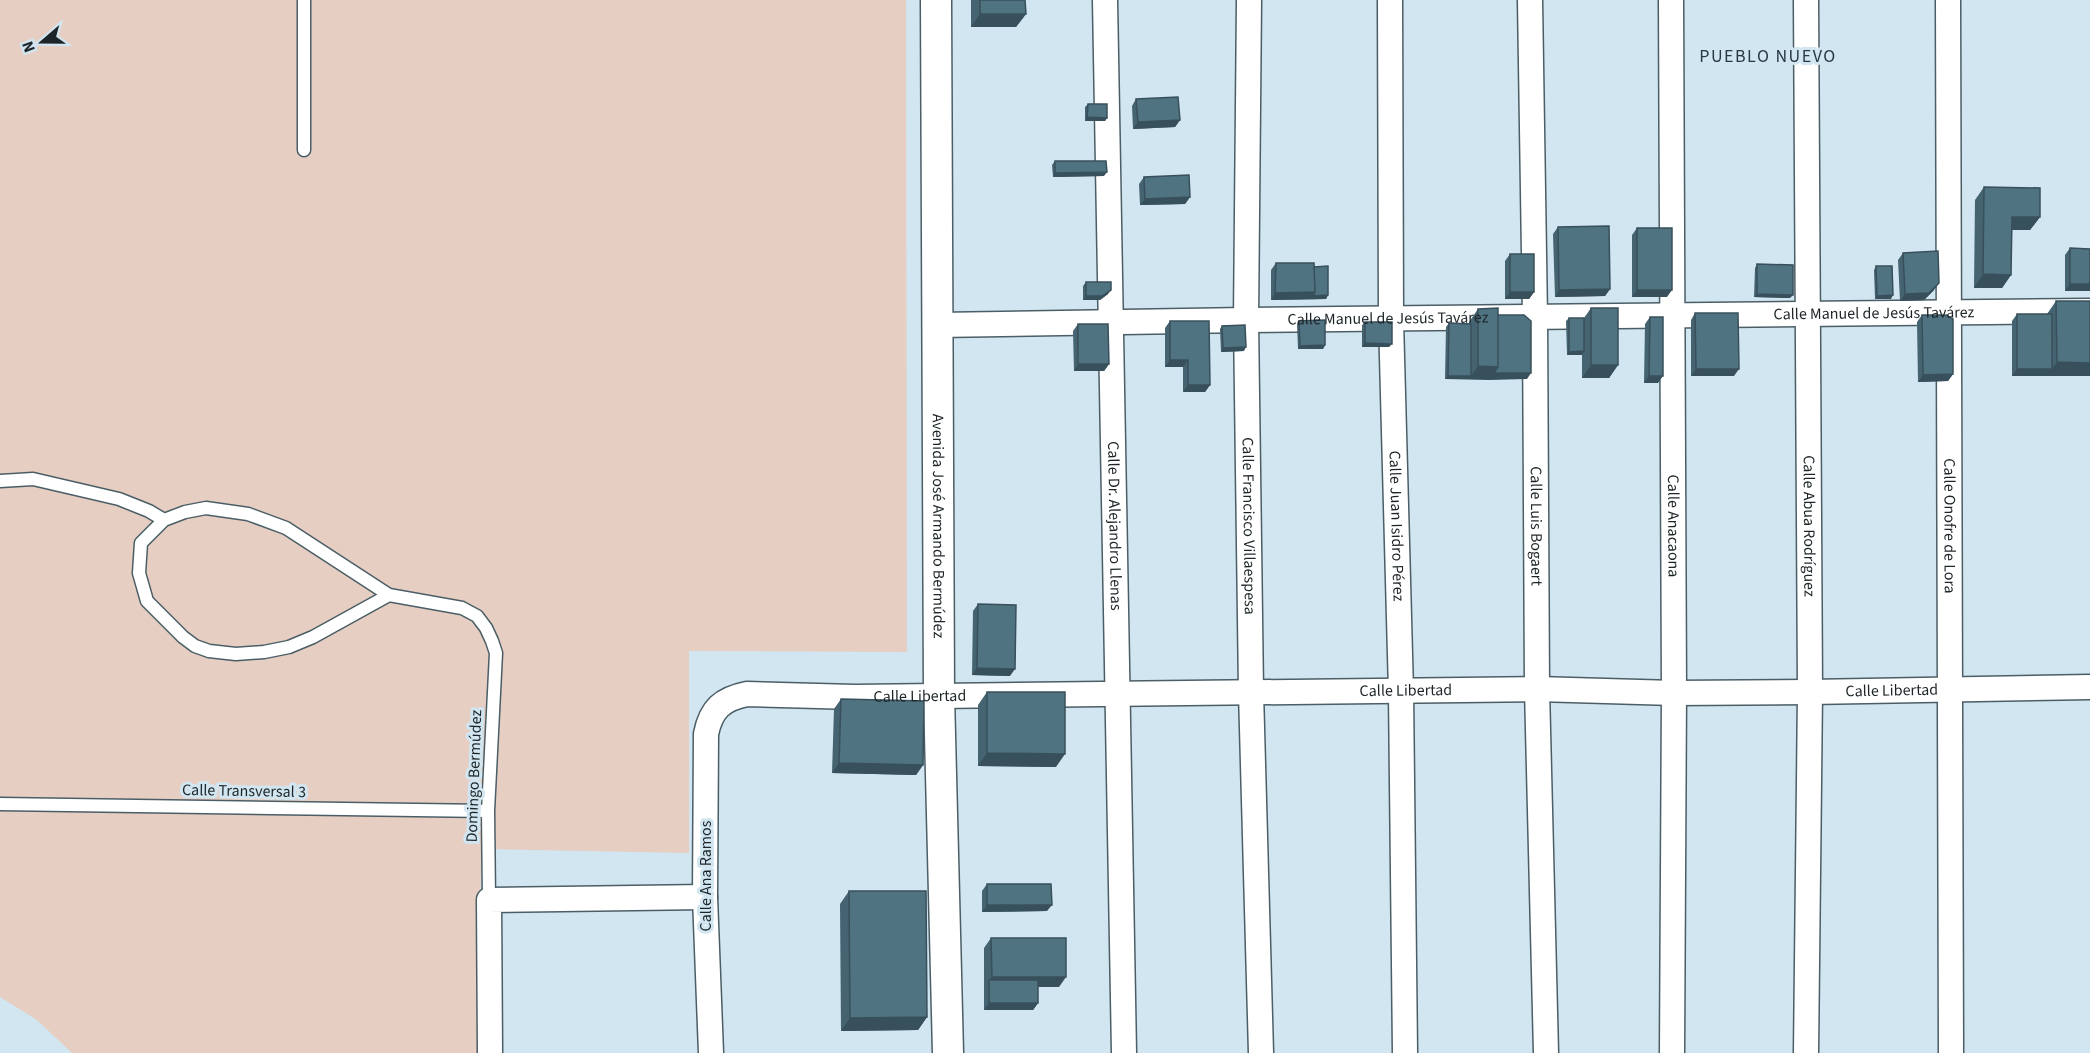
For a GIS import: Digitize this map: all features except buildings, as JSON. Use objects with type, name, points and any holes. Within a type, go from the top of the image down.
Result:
[{"type":"street","name":"Avenida José Armando Bermúdez","points":[[936,0],[939,695],[948,1053]]},
{"type":"street","name":"Calle Dr. Alejandro Llenas","points":[[1105,0],[1124,1053]]},
{"type":"street","name":"Calle Francisco Villaespesa","points":[[1249,0],[1246,320],[1251,692],[1261,1053]]},
{"type":"street","name":"Calle Juan Isidro Pérez","points":[[1390,0],[1391,320],[1401,692],[1405,1053]]},
{"type":"street","name":"Calle Luis Bogaert","points":[[1530,0],[1537,689],[1546,1053]]},
{"type":"street","name":"Calle Anacaona","points":[[1671,0],[1674,693],[1672,1053]]},
{"type":"street","name":"Calle Abua Rodríguez","points":[[1806,0],[1806,315],[1810,692],[1806,1053]]},
{"type":"street","name":"Calle Onofre de Lora","points":[[1948,0],[1951,1053]]},
{"type":"street","name":"Calle Manuel de Jesús Tavárez","points":[[938,325],[2090,311]]},
{"type":"street","name":"Calle Libertad","points":[[722,703],[733,696],[747,694],[855,697],[1537,689],[1674,693],[1950,691],[2090,687]]},
{"type":"street","name":"Calle Ana Ramos","points":[[711,1053],[705,897],[706,734],[709,721],[722,703]]},
{"type":"street","points":[[490,1053],[489,900],[705,897]]},
{"type":"lane","points":[[304,0],[304,150]]},
{"type":"lane","points":[[0,482],[33,479],[119,499],[149,511],[164,520]]},
{"type":"lane","points":[[206,508],[248,514],[286,528],[389,595],[313,637],[289,647],[236,654],[209,651],[195,646],[183,637],[147,601],[139,573],[141,543],[164,520],[185,512],[206,508]]},
{"type":"lane","name":"Domingo Bermúdez","points":[[389,595],[462,608],[477,616],[486,628],[496,653],[488,811],[489,900]]},
{"type":"lane","name":"Calle Transversal 3","points":[[0,804],[488,811]]},
{"type":"shaded area","points":[[0,0],[906,0],[907,652],[689,651],[689,853],[481,849],[480,1053],[72,1053],[37,1020],[0,997]]},
{"type":"district","name":"PUEBLO NUEVO","points":[[1768,56]]}]
